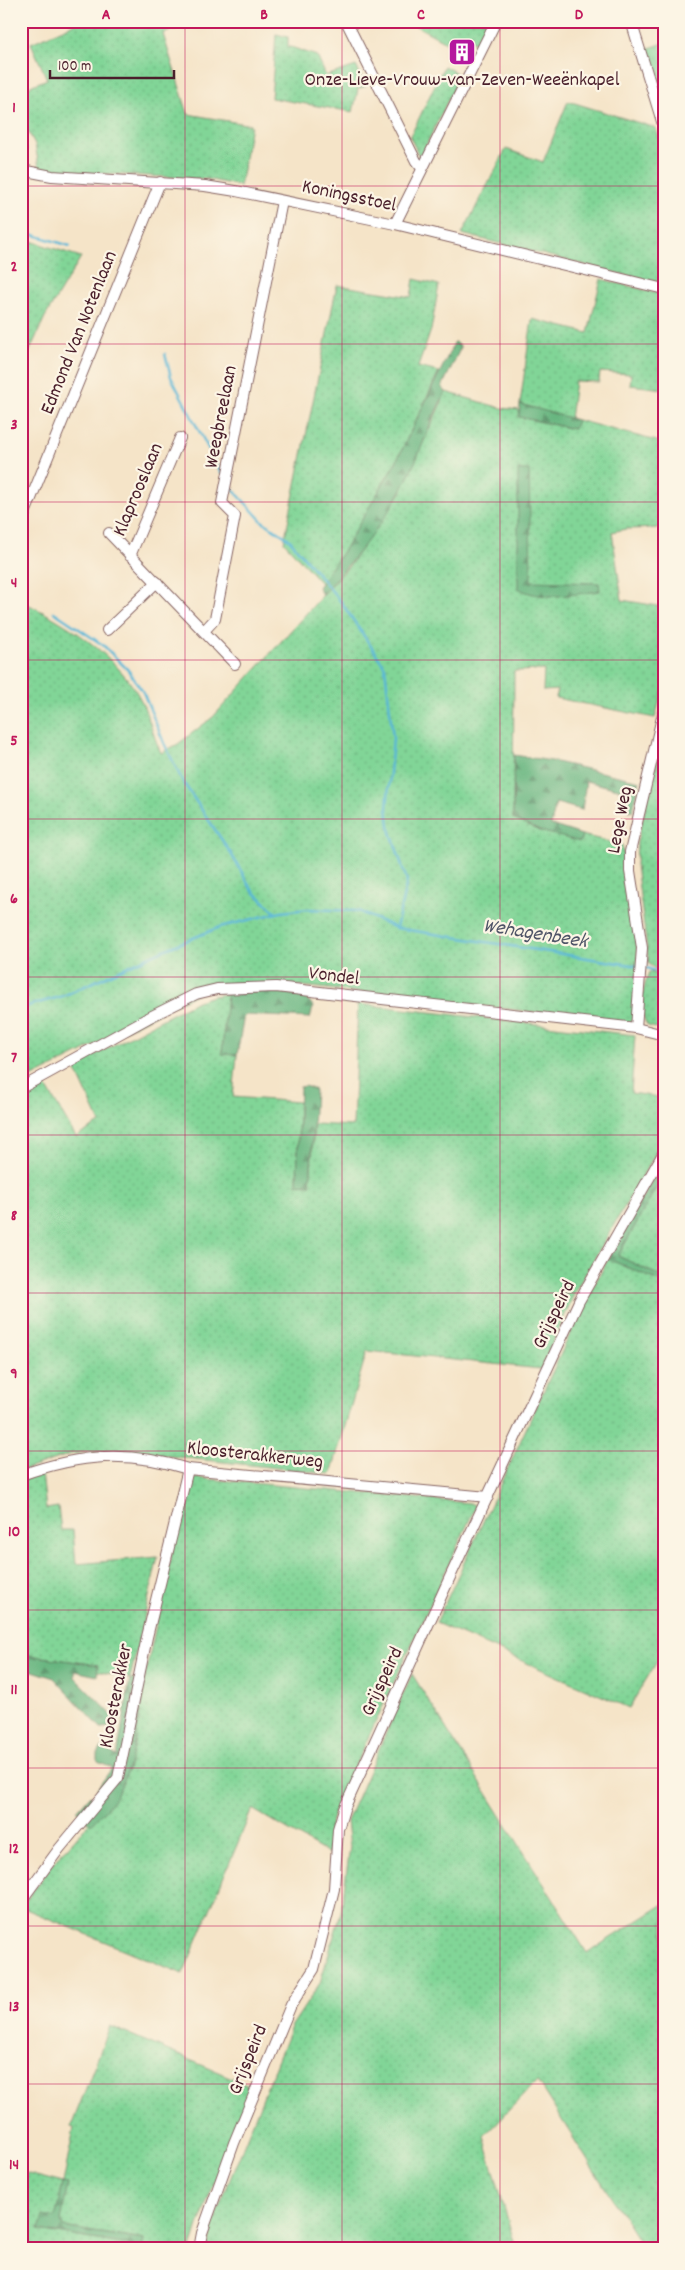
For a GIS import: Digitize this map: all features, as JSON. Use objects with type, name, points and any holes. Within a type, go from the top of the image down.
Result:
[{"type":"street","points":[[346,21],[416,161],[422,168]]},
{"type":"street","points":[[395,224],[496,21]]},
{"type":"street","points":[[631,21],[664,128]]},
{"type":"street","name":"Koningsstoel","points":[[21,144],[22,170],[70,177],[205,186],[395,224],[664,289]]},
{"type":"street","name":"Edmond Van Notenlaan","points":[[21,524],[160,182]]},
{"type":"street","name":"Weegbreelaan","points":[[204,631],[215,618],[235,516],[222,503],[282,201]]},
{"type":"street","name":"Klaprooslaan","points":[[130,556],[180,438]]},
{"type":"street","name":"Klaprooslaan","points":[[109,533],[235,664]]},
{"type":"street","points":[[107,630],[157,582]]},
{"type":"street","name":"Lege Weg","points":[[636,1028],[642,948],[630,871],[630,852],[664,709]]},
{"type":"street","name":"Vondel","points":[[21,1088],[148,1018],[196,994],[217,989],[276,987],[636,1028],[664,1035]]},
{"type":"street","name":"Grijspeird","points":[[199,2249],[202,2233],[234,2143],[287,2014],[314,1969],[334,1889],[338,1829],[344,1809],[579,1301],[664,1152]]},
{"type":"street","name":"Kloosterakkerweg","points":[[21,1475],[64,1461],[85,1457],[130,1458],[188,1468],[488,1497]]},
{"type":"street","name":"Kloosterakker","points":[[21,1901],[59,1849],[118,1778],[147,1637],[188,1468]]},
{"type":"green space","points":[[81,21],[196,21],[163,34],[188,114],[251,125],[240,186],[207,179],[55,171],[39,167],[35,144],[21,119],[21,90],[47,79],[31,43]]},
{"type":"green space","points":[[407,21],[490,21],[478,43],[458,36],[453,46]]},
{"type":"green space","points":[[276,34],[288,37],[288,46],[317,56],[326,76],[356,66],[366,86],[358,89],[353,112],[271,98]]},
{"type":"green space","points":[[664,43],[664,115],[644,50]]},
{"type":"green space","points":[[444,66],[460,75],[420,158],[410,137]]},
{"type":"green space","points":[[568,101],[656,128],[664,154],[664,275],[661,284],[462,234],[506,149],[543,162]]},
{"type":"green space","points":[[21,238],[81,257],[45,317],[21,370]]},
{"type":"green space","points":[[414,279],[439,285],[431,330],[418,367],[439,372],[396,462],[344,550],[321,583],[284,542],[337,285],[411,297]]},
{"type":"green space","points":[[601,279],[664,295],[664,389],[630,385],[631,374],[600,372],[599,382],[575,381],[570,419],[520,404],[532,319],[588,333]]},
{"type":"green space","points":[[455,341],[461,347],[442,387],[446,392],[402,490],[382,522],[347,567],[322,595],[318,587],[344,550],[396,462]]},
{"type":"green space","points":[[446,392],[501,408],[519,410],[520,417],[573,429],[577,420],[664,443],[664,528],[626,529],[612,532],[622,600],[664,607],[664,685],[655,718],[556,698],[557,690],[543,691],[544,670],[514,671],[513,819],[540,831],[580,841],[582,835],[622,845],[636,933],[638,963],[634,1018],[631,1023],[303,986],[235,983],[214,985],[21,1083],[21,601],[54,618],[86,639],[101,651],[127,678],[141,700],[161,753],[178,744],[213,717],[349,566],[400,494]]},
{"type":"green space","points":[[520,404],[577,420],[574,429],[519,417]]},
{"type":"green space","points":[[518,470],[529,470],[531,581],[599,583],[600,591],[547,596],[537,595],[518,588]]},
{"type":"green space","points":[[664,730],[664,977],[649,964],[636,865],[637,842]]},
{"type":"green space","points":[[514,755],[552,761],[640,781],[633,810],[628,811],[626,791],[586,781],[582,810],[556,803],[551,825],[582,835],[580,842],[540,831],[513,819]]},
{"type":"green space","points":[[649,972],[654,973],[664,986],[664,1030],[648,1026],[643,1014],[643,992]]},
{"type":"green space","points":[[235,992],[280,992],[292,994],[310,1002],[313,1008],[310,1018],[244,1015],[237,1055],[222,1054],[227,994]]},
{"type":"green space","points":[[227,994],[222,1053],[237,1055],[233,1097],[299,1102],[297,1184],[310,1185],[314,1124],[353,1126],[358,1004],[635,1035],[631,1093],[664,1098],[664,1139],[576,1290],[541,1369],[367,1351],[331,1474],[142,1453],[87,1452],[71,1454],[21,1471],[21,1096],[44,1083],[76,1137],[100,1123],[74,1066],[197,1001]]},
{"type":"green space","points":[[305,1086],[315,1090],[310,1185],[297,1184],[300,1087]]},
{"type":"green space","points":[[661,1163],[664,1165],[664,1174],[618,1256],[664,1278],[664,1283],[608,1259]]},
{"type":"green space","points":[[664,1174],[664,1278],[618,1256]]},
{"type":"green space","points":[[608,1259],[664,1283],[664,1650],[629,1708],[436,1623],[582,1308]]},
{"type":"green space","points":[[42,1473],[46,1509],[58,1507],[61,1530],[73,1530],[76,1564],[158,1557],[130,1679],[97,1671],[98,1665],[21,1654],[21,1481]]},
{"type":"green space","points":[[192,1479],[470,1503],[476,1506],[335,1809],[329,1830],[329,1854],[252,1809],[183,1974],[21,1907],[61,1853],[89,1823],[91,1825],[134,1749],[144,1680],[187,1485]]},
{"type":"green space","points":[[21,1654],[98,1665],[97,1676],[75,1671],[75,1677],[117,1720],[112,1727],[101,1728],[54,1678],[21,1667]]},
{"type":"green space","points":[[412,1674],[587,1953],[664,1904],[664,2249],[644,2249],[537,2081],[484,2136],[516,2249],[207,2249],[217,2212],[291,2027],[320,1983],[341,1912],[350,1847],[347,1821]]},
{"type":"green space","points":[[130,1679],[144,1680],[139,1723],[133,1752],[124,1779],[115,1796],[91,1825],[77,1811],[91,1795],[96,1800],[101,1794],[97,1789],[112,1768],[98,1762],[98,1754],[102,1747],[117,1756]]},
{"type":"green space","points":[[110,2026],[251,2086],[191,2249],[142,2249],[144,2240],[63,2227],[61,2221],[63,2183],[74,2128],[71,2127]]},
{"type":"green space","points":[[21,2172],[63,2183],[55,2219],[39,2230],[134,2246],[133,2249],[21,2249]]},
{"type":"green space","points":[[63,2183],[68,2184],[61,2221],[63,2227],[144,2240],[142,2249],[133,2249],[133,2246],[39,2230],[43,2216],[55,2218]]},
{"type":"waterway","points":[[21,231],[70,246]]},
{"type":"waterway","points":[[165,354],[171,377],[221,473]]},
{"type":"waterway","points":[[230,486],[262,521],[289,539],[341,602],[385,667],[393,738],[387,808],[389,826],[407,881],[396,928]]},
{"type":"waterway","points":[[54,612],[103,645],[128,670],[143,692],[164,743],[183,782],[230,852],[252,890],[276,913]]},
{"type":"waterway","points":[[21,1008],[63,996],[159,952],[220,927],[281,912],[308,909],[358,911],[396,928],[638,966]]},
{"type":"waterway","name":"Wehagenbeek","points":[[644,967],[658,972],[664,981]]},
{"type":"place","name":"Onze-Lieve-Vrouw-van-Zeven-Weeënkapel","points":[[462,52]]}]
